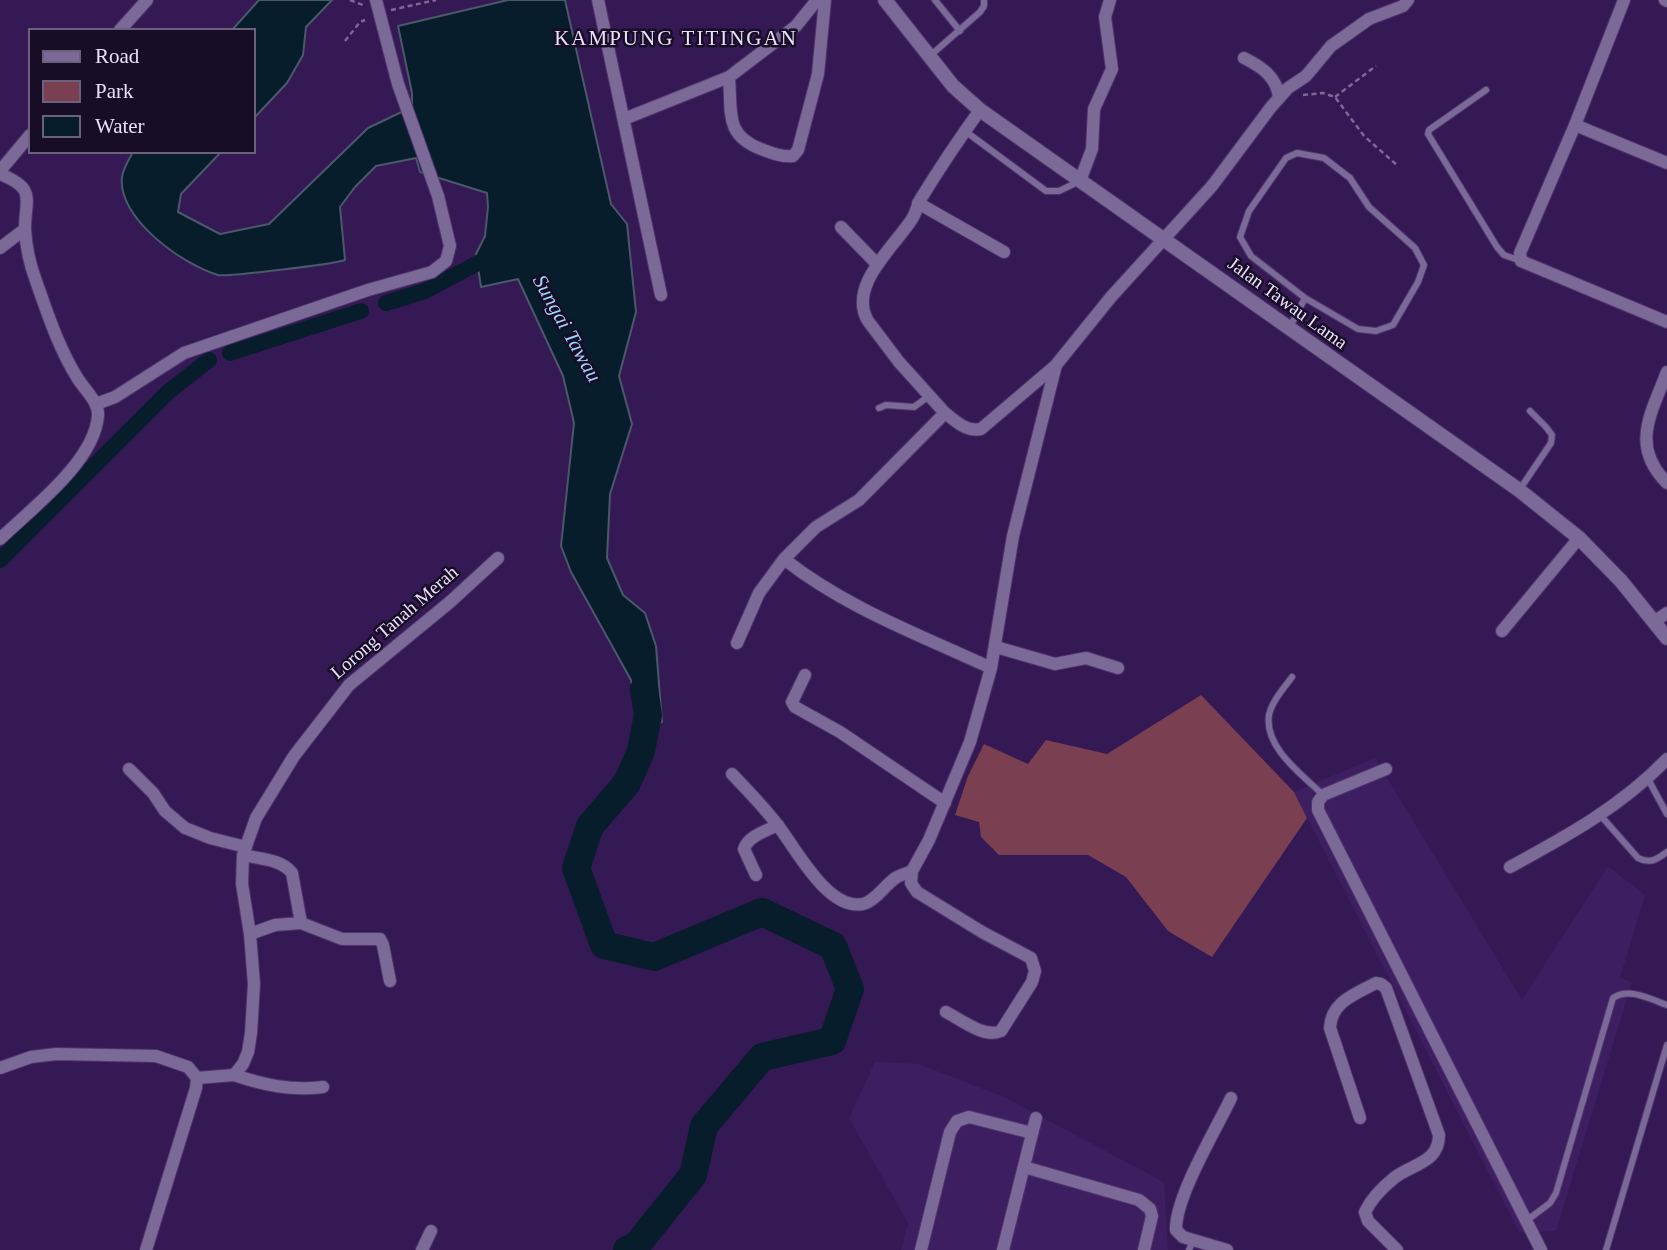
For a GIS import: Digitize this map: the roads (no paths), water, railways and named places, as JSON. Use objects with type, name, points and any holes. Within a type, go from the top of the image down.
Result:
[{"type":"street","points":[[122,28],[146,0]]},
{"type":"street","points":[[96,404],[115,397],[193,349],[368,290],[432,272],[446,261],[450,246],[438,196],[398,84],[376,0]]},
{"type":"street","points":[[598,0],[661,295]]},
{"type":"street","points":[[624,119],[729,77],[796,26],[816,0]]},
{"type":"street","points":[[729,77],[734,128],[738,137],[746,143],[783,157],[793,156],[798,150],[818,74],[825,0]]},
{"type":"street","name":"Jalan Tawau Lama","points":[[885,0],[953,86],[980,110],[1519,491],[1579,538],[1661,617],[1667,638]]},
{"type":"street","points":[[1080,181],[1092,149],[1094,109],[1112,69],[1105,17],[1110,0]]},
{"type":"street","points":[[980,110],[918,203],[911,221],[877,264],[863,297],[864,314],[899,362],[945,413],[962,427],[973,431],[981,429],[1056,366],[1111,297],[1212,186],[1288,88],[1306,76],[1331,46],[1369,19],[1403,6],[1408,0]]},
{"type":"street","points":[[1624,0],[1575,125],[1520,253],[1521,261],[1667,322]]},
{"type":"street","points":[[1244,58],[1259,65],[1271,76],[1278,86],[1279,98]]},
{"type":"street","points":[[1575,125],[1667,163]]},
{"type":"street","points":[[0,539],[87,450],[98,414],[96,404],[62,351],[32,270],[25,229],[29,200],[23,188],[0,172],[28,137]]},
{"type":"street","points":[[918,203],[1004,252]]},
{"type":"street","points":[[841,227],[877,264]]},
{"type":"street","points":[[0,248],[25,229]]},
{"type":"street","points":[[946,1012],[986,1033],[995,1034],[1001,1031],[1020,1002],[1035,971],[1031,958],[917,892],[911,883],[912,871],[929,840],[970,742],[991,668],[1013,536],[1056,366]]},
{"type":"street","points":[[1667,372],[1644,438],[1647,454],[1657,474],[1667,483]]},
{"type":"street","points":[[737,643],[759,593],[784,559],[816,527],[859,500],[945,413]]},
{"type":"street","points":[[1502,631],[1579,538]]},
{"type":"street","name":"Lorong Tanah Merah","points":[[234,1075],[248,1052],[251,1034],[254,984],[243,884],[245,851],[256,818],[294,755],[349,685],[450,602],[498,558]]},
{"type":"street","points":[[784,559],[816,584],[850,603],[991,668]]},
{"type":"street","points":[[996,647],[1055,664],[1086,658],[1118,668]]},
{"type":"street","points":[[805,675],[792,702],[795,707],[839,732],[945,803]]},
{"type":"street","points":[[1510,867],[1601,816],[1648,779],[1667,759]]},
{"type":"street","points":[[129,769],[153,793],[165,811],[185,828],[287,867],[292,873],[301,923]]},
{"type":"street","points":[[1386,769],[1323,796],[1318,802],[1318,810],[1541,1250]]},
{"type":"street","points":[[732,774],[778,825],[808,871],[822,886],[855,905],[867,904],[896,878],[912,871]]},
{"type":"street","points":[[756,875],[744,849],[745,845],[749,840],[778,825]]},
{"type":"street","points":[[250,934],[275,925],[301,923],[342,939],[380,939],[390,981]]},
{"type":"street","points":[[1360,1118],[1330,1028],[1331,1018],[1345,1000],[1376,983],[1386,988],[1439,1135],[1439,1146],[1433,1156],[1394,1178],[1369,1204],[1365,1212],[1368,1221],[1397,1250]]},
{"type":"street","points":[[0,1068],[31,1057],[56,1054],[156,1056],[188,1067],[197,1078],[146,1250]]},
{"type":"street","points":[[197,1078],[234,1075],[267,1085],[300,1090],[323,1087]]},
{"type":"street","points":[[1227,1250],[1191,1245],[1176,1230],[1175,1221],[1231,1098]]},
{"type":"street","points":[[921,1250],[950,1132],[957,1121],[969,1117],[1032,1133]]},
{"type":"street","points":[[1003,1250],[1036,1118]]},
{"type":"street","points":[[1024,1167],[1144,1203],[1152,1216],[1144,1250]]},
{"type":"street","points":[[422,1250],[431,1231]]},
{"type":"lane","points":[[935,0],[960,31]]},
{"type":"lane","points":[[929,57],[980,12],[984,0]]},
{"type":"lane","points":[[1486,90],[1429,130],[1428,134],[1497,247],[1504,255],[1521,261]]},
{"type":"lane","points":[[965,131],[1046,191],[1059,191],[1080,181]]},
{"type":"lane","points":[[1297,153],[1324,158],[1350,178],[1369,207],[1415,248],[1424,265],[1418,282],[1393,325],[1376,331],[1358,329],[1305,298],[1251,256],[1240,237],[1249,211],[1286,158],[1297,153]]},
{"type":"lane","points":[[1289,329],[1305,298]]},
{"type":"lane","points":[[879,408],[892,405],[914,407],[929,396]]},
{"type":"lane","points":[[1519,491],[1550,443],[1552,435],[1530,411]]},
{"type":"lane","points":[[1292,677],[1269,715],[1270,731],[1276,747],[1323,796]]},
{"type":"lane","points":[[1648,779],[1667,814]]},
{"type":"lane","points":[[1601,816],[1637,858],[1645,862],[1654,861],[1667,852]]},
{"type":"lane","points":[[1526,1221],[1550,1203],[1556,1193],[1613,998],[1629,993],[1667,1005]]},
{"type":"lane","points":[[1606,1250],[1667,1045]]},
{"type":"water","points":[[259,0],[332,0],[306,27],[303,55],[287,83],[256,116],[256,28],[234,28]]},
{"type":"water","points":[[508,0],[565,0],[611,204],[627,224],[636,312],[619,376],[632,424],[610,494],[607,558],[623,595],[645,613],[656,646],[662,722],[634,731],[636,705],[631,680],[571,572],[561,546],[574,423],[563,376],[518,279],[481,287],[476,254],[485,236],[487,193],[420,172],[416,158],[376,166],[340,207],[345,260],[218,275],[188,261],[155,238],[130,208],[123,193],[122,177],[132,154],[219,154],[181,194],[178,212],[220,234],[269,224],[368,128],[412,107],[412,93],[398,26]]},
{"type":"waterway","points":[[386,303],[425,291],[495,254]]},
{"type":"waterway","points":[[230,353],[361,311]]},
{"type":"waterway","points":[[0,560],[168,392],[209,360]]},
{"type":"waterway","name":"Sungai Tawau","points":[[627,1250],[637,1245],[693,1175],[704,1126],[762,1057],[832,1041],[850,989],[833,946],[762,912],[654,957],[604,945],[576,868],[590,826],[627,783],[641,751],[648,715],[644,689]]},
{"type":"district","name":"KAMPUNG TITINGAN","points":[[676,39]]}]
